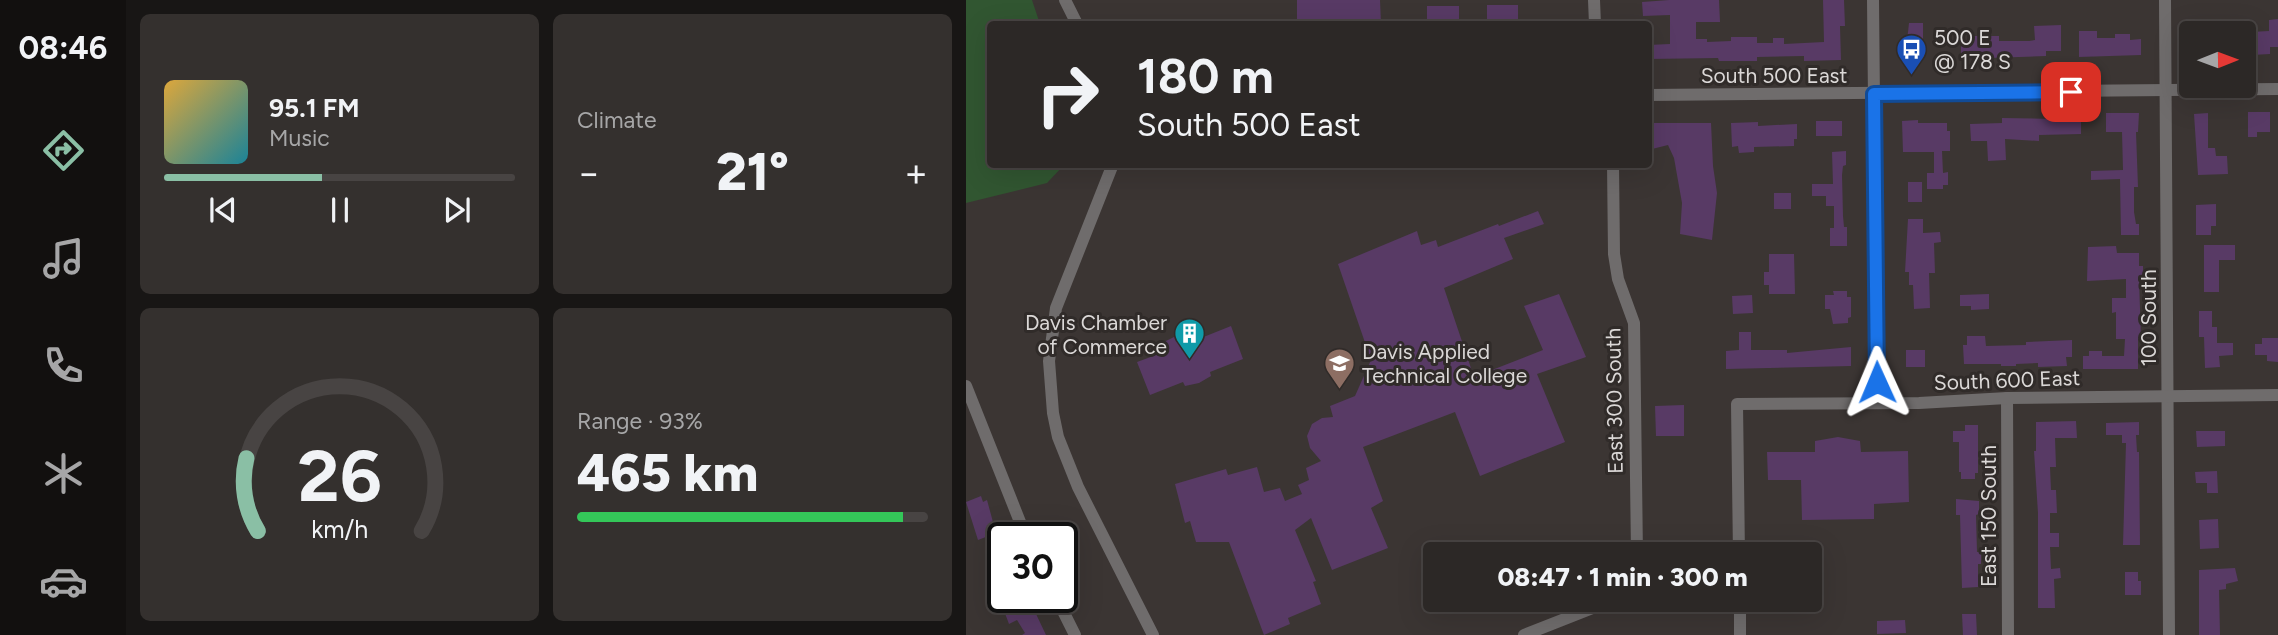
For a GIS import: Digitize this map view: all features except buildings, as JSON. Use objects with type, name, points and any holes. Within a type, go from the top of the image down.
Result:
[{"type":"street","points":[[1065,0],[1076,21]]},
{"type":"street","points":[[1594,0],[1595,21]]},
{"type":"street","points":[[1873,0],[1877,403]]},
{"type":"street","name":"100 South","points":[[2165,0],[2169,635]]},
{"type":"street","name":"South 500 East","points":[[1652,95],[2278,89]]},
{"type":"street","points":[[1111,168],[1056,308],[1049,361],[1053,413],[1058,437],[1078,487],[1153,635]]},
{"type":"street","name":"East 300 South","points":[[1613,168],[1614,254],[1618,279],[1634,323],[1637,542]]},
{"type":"street","points":[[966,386],[1020,522]]},
{"type":"street","name":"South 600 East","points":[[1739,542],[1737,404],[2278,395]]},
{"type":"street","name":"East 150 South","points":[[2007,398],[2008,635]]},
{"type":"street","points":[[1524,635],[1582,612]]},
{"type":"street","points":[[1740,612],[1740,635]]},
{"type":"street","points":[[1064,613],[1075,635]]},
{"type":"green space","points":[[966,0],[1032,0],[1039,21],[987,21],[987,168],[1061,168],[1047,183],[966,203]]},
{"type":"place","name":"500 E @ 178 S","points":[[1911,76]]},
{"type":"place","name":"Davis Chamber of Commerce","points":[[1190,361]]},
{"type":"place","name":"Davis Applied Technical College","points":[[1339,390]]},
{"type":"route","points":[[1877,382],[1874,94],[2071,92]]}]
